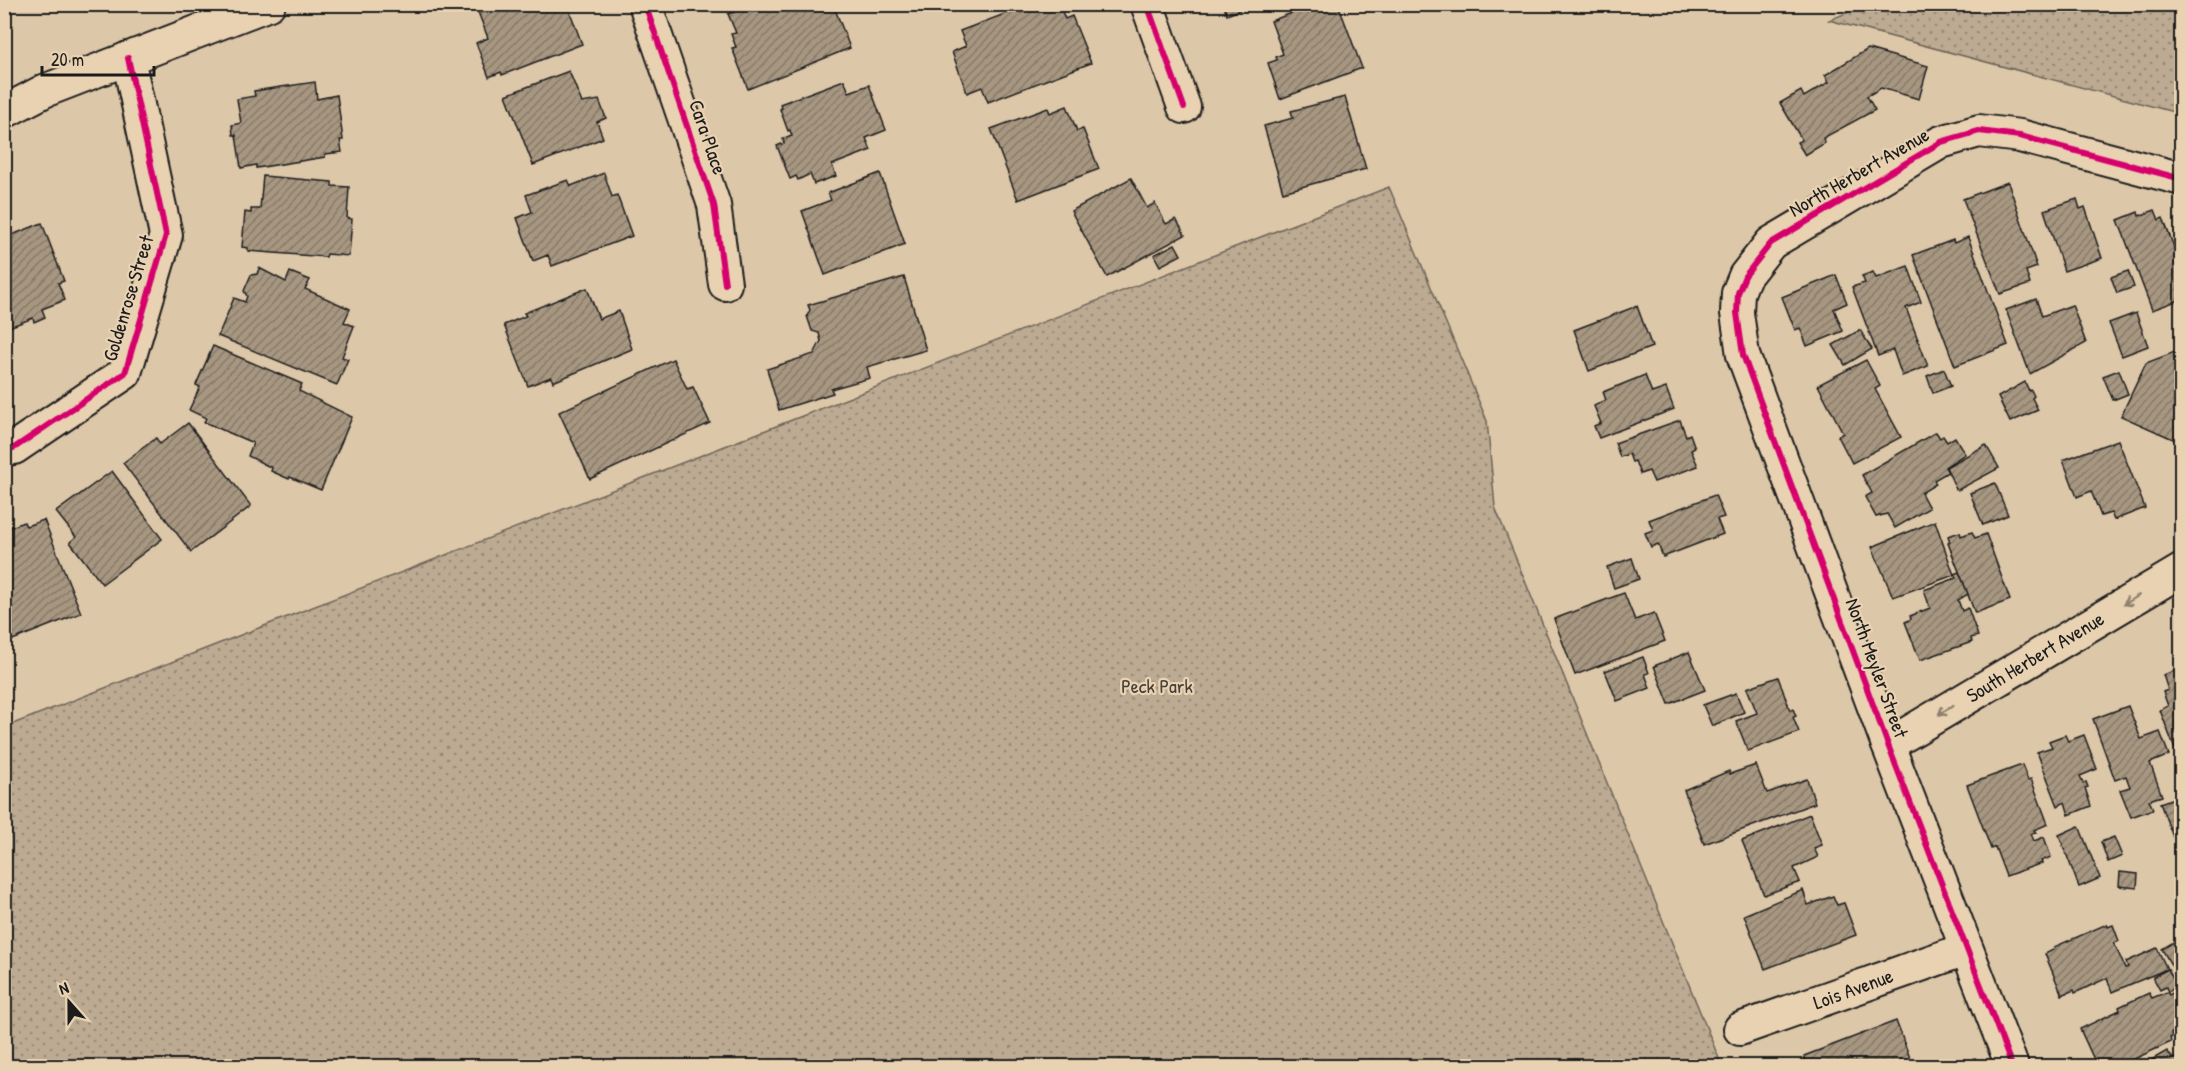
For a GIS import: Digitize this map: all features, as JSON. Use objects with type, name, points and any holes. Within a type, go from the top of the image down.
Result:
[{"type":"street","points":[[4,112],[44,92],[269,4]]},
{"type":"street","name":"Cara Place","points":[[645,4],[714,205],[725,284]]},
{"type":"street","points":[[1147,4],[1184,107]]},
{"type":"street","name":"Goldenrose Street","points":[[4,449],[14,448],[125,373],[166,235],[128,58]]},
{"type":"street","name":"North Herbert Avenue","points":[[1745,276],[1771,243],[1941,142],[1979,131],[2020,136],[2181,179]]},
{"type":"street","name":"North Meyler Street","points":[[1745,276],[1738,292],[1737,313],[1743,355],[1888,745],[2012,1066]]},
{"type":"street","name":"South Herbert Avenue","points":[[1888,745],[2181,570]]},
{"type":"street","name":"Lois Avenue","points":[[1740,1029],[1966,949]]},
{"type":"green space","points":[[1869,4],[2181,5],[2181,114],[1829,20]]},
{"type":"green space","name":"Peck Park","points":[[1389,187],[1487,421],[1495,507],[1722,1066],[5,1066],[5,727]]},
{"type":"building","points":[[475,4],[567,4],[582,44],[502,75],[501,72],[489,77],[476,43],[488,38]]},
{"type":"building","points":[[753,4],[833,4],[850,48],[748,89],[732,48],[736,47],[731,34],[736,33],[728,14]]},
{"type":"building","points":[[1031,4],[1059,4],[1065,19],[1072,16],[1091,63],[988,102],[982,87],[967,93],[952,52],[966,46],[960,31]]},
{"type":"building","points":[[1223,4],[1254,4],[1227,15]]},
{"type":"building","points":[[1315,4],[1338,4],[1362,68],[1280,99],[1268,63],[1277,60],[1276,57],[1283,54],[1271,21]]},
{"type":"building","points":[[1868,49],[1928,66],[1919,99],[1881,88],[1867,96],[1875,110],[1823,138],[1825,143],[1805,155],[1797,142],[1802,140],[1780,103],[1801,91],[1804,97],[1829,82],[1825,75]]},
{"type":"building","points":[[569,71],[582,103],[599,100],[606,118],[597,122],[603,138],[533,165],[506,95]]},
{"type":"building","points":[[844,80],[849,92],[869,85],[886,130],[866,138],[871,150],[832,165],[836,176],[814,184],[810,174],[798,180],[796,176],[790,179],[777,146],[784,143],[783,139],[792,136],[790,130],[788,131],[780,104]]},
{"type":"building","points":[[315,82],[317,99],[337,95],[343,140],[340,140],[342,152],[325,154],[325,157],[256,168],[256,165],[241,168],[236,135],[233,135],[232,125],[241,123],[237,99],[255,96],[254,91]]},
{"type":"building","points":[[1345,97],[1366,169],[1283,192],[1264,126],[1293,118],[1291,111]]},
{"type":"building","points":[[1067,106],[1077,131],[1083,129],[1099,169],[1018,200],[991,129],[1048,108],[1050,113]]},
{"type":"building","points":[[604,173],[612,197],[617,195],[632,236],[552,266],[548,255],[533,261],[517,218],[532,212],[526,195],[568,180],[571,186]]},
{"type":"building","points":[[880,173],[905,244],[825,275],[802,211],[831,200],[828,193]]},
{"type":"building","points":[[263,176],[332,182],[332,186],[349,187],[347,218],[352,219],[349,256],[327,254],[326,257],[248,251],[248,248],[242,247],[245,212],[251,213],[251,209],[260,209]]},
{"type":"building","points":[[1131,178],[1147,208],[1155,203],[1166,224],[1176,219],[1185,235],[1107,277],[1071,211]]},
{"type":"building","points":[[2008,182],[2037,267],[2026,271],[2030,284],[2000,294],[1963,199]]},
{"type":"building","points":[[2077,199],[2080,209],[2085,207],[2102,258],[2064,271],[2044,210]]},
{"type":"building","points":[[2155,210],[2159,220],[2163,218],[2174,247],[2182,244],[2182,299],[2152,310],[2118,220],[2138,212],[2139,216]]},
{"type":"building","points":[[42,223],[64,281],[58,283],[65,300],[42,309],[45,317],[34,322],[33,318],[4,329],[4,230],[7,237]]},
{"type":"building","points":[[1968,237],[2008,345],[1955,366],[1913,255],[1953,240],[1954,243]]},
{"type":"building","points":[[1175,244],[1181,255],[1160,266],[1154,255]]},
{"type":"building","points":[[1908,266],[1921,302],[1906,308],[1928,366],[1902,376],[1893,350],[1878,356],[1852,287],[1865,283],[1862,276],[1873,272],[1876,278]]},
{"type":"building","points":[[259,268],[286,282],[290,272],[310,280],[305,289],[350,309],[344,322],[354,326],[342,357],[348,359],[337,385],[218,336],[234,298],[245,302],[247,296],[244,291],[251,275],[257,274]]},
{"type":"building","points":[[2128,271],[2134,287],[2117,293],[2111,277]]},
{"type":"building","points":[[1836,275],[1847,303],[1834,309],[1843,331],[1807,346],[1800,328],[1795,330],[1782,297]]},
{"type":"building","points":[[904,277],[926,350],[867,367],[870,378],[831,389],[833,393],[779,410],[767,369],[814,354],[821,341],[819,333],[812,331],[807,316],[810,310],[808,305]]},
{"type":"building","points":[[587,288],[599,319],[619,311],[632,349],[553,382],[551,377],[528,386],[504,325],[526,316],[524,313]]},
{"type":"building","points":[[2036,299],[2042,316],[2072,305],[2086,343],[2030,374],[2006,310]]},
{"type":"building","points":[[1637,306],[1652,347],[1589,371],[1574,330]]},
{"type":"building","points":[[2136,313],[2148,346],[2122,356],[2109,323]]},
{"type":"building","points":[[1860,330],[1872,349],[1845,365],[1833,345]]},
{"type":"building","points":[[213,346],[302,384],[299,391],[352,417],[321,490],[271,471],[272,468],[248,456],[253,443],[204,422],[206,418],[189,410],[200,387],[196,385]]},
{"type":"building","points":[[2182,346],[2182,443],[2121,416],[2146,363],[2175,352],[2177,347]]},
{"type":"building","points":[[673,359],[687,389],[693,387],[710,423],[590,479],[559,412]]},
{"type":"building","points":[[1866,360],[1880,386],[1875,389],[1901,437],[1852,463],[1838,436],[1843,433],[1818,385]]},
{"type":"building","points":[[1944,369],[1951,386],[1933,393],[1927,376]]},
{"type":"building","points":[[2119,370],[2128,394],[2113,400],[2103,376]]},
{"type":"building","points":[[1645,375],[1652,393],[1666,388],[1674,409],[1599,438],[1594,426],[1601,423],[1594,406],[1606,400],[1603,392]]},
{"type":"building","points":[[2025,382],[2034,396],[2032,398],[2038,410],[2010,422],[1998,397]]},
{"type":"building","points":[[1680,420],[1686,436],[1690,434],[1695,448],[1691,450],[1698,466],[1654,482],[1649,471],[1640,474],[1635,461],[1632,462],[1629,454],[1620,457],[1615,443]]},
{"type":"building","points":[[188,423],[251,506],[191,552],[123,463],[156,438],[160,444]]},
{"type":"building","points":[[1936,432],[1947,442],[1955,437],[1965,454],[1945,467],[1948,472],[1934,480],[1936,484],[1921,493],[1929,508],[1895,528],[1887,514],[1876,517],[1865,497],[1872,493],[1862,475]]},
{"type":"building","points":[[2118,440],[2145,508],[2114,520],[2111,513],[2101,516],[2091,491],[2077,497],[2063,460]]},
{"type":"building","points":[[1986,445],[1999,468],[1956,489],[1946,467]]},
{"type":"building","points":[[112,471],[162,539],[102,584],[70,542],[76,537],[56,512]]},
{"type":"building","points":[[1995,483],[2008,515],[1983,525],[1970,493]]},
{"type":"building","points":[[1715,495],[1724,517],[1717,519],[1723,534],[1663,557],[1658,544],[1651,547],[1645,533],[1653,530],[1649,520]]},
{"type":"building","points":[[44,520],[81,613],[10,641],[4,628],[4,525],[9,523],[11,527],[24,522],[26,526]]},
{"type":"building","points":[[1935,521],[1954,575],[1893,597],[1872,547]]},
{"type":"building","points":[[1960,532],[1961,536],[1972,532],[1975,538],[1986,534],[2010,600],[1975,613],[1948,543],[1950,542],[1948,536]]},
{"type":"building","points":[[1632,558],[1639,579],[1614,588],[1607,567]]},
{"type":"building","points":[[1959,572],[1968,594],[1958,600],[1962,611],[1968,608],[1978,636],[1971,638],[1972,642],[1920,660],[1905,622],[1911,619],[1910,616],[1930,608],[1924,590],[1956,578],[1954,574]]},
{"type":"building","points":[[1624,593],[1635,620],[1654,613],[1665,641],[1575,675],[1554,619]]},
{"type":"building","points":[[1689,652],[1705,690],[1669,704],[1654,666]]},
{"type":"building","points":[[1643,657],[1649,673],[1645,674],[1650,688],[1617,701],[1605,671]]},
{"type":"building","points":[[2182,668],[2182,757],[2179,751],[2176,752],[2160,710],[2168,706],[2163,692],[2168,690],[2163,675]]},
{"type":"building","points":[[1778,677],[1790,710],[1793,709],[1796,716],[1793,717],[1799,732],[1748,751],[1736,721],[1757,713],[1747,688]]},
{"type":"building","points":[[1736,693],[1744,712],[1712,726],[1703,705]]},
{"type":"building","points":[[2128,706],[2141,739],[2160,732],[2169,755],[2150,763],[2162,796],[2149,800],[2153,809],[2131,817],[2120,790],[2130,787],[2126,776],[2115,780],[2093,719]]},
{"type":"building","points":[[2065,735],[2068,741],[2084,735],[2097,769],[2080,776],[2088,787],[2085,788],[2091,806],[2069,815],[2065,802],[2058,806],[2037,752],[2052,747],[2049,741]]},
{"type":"building","points":[[1756,765],[1767,793],[1807,779],[1815,803],[1704,844],[1684,790],[1729,771],[1730,774]]},
{"type":"building","points":[[2022,765],[2028,780],[2031,779],[2048,824],[2034,830],[2036,833],[2031,834],[2034,841],[2044,837],[2051,857],[2041,861],[2042,863],[2006,876],[1995,847],[1991,849],[1967,785]]},
{"type":"building","points":[[2182,795],[2182,834],[2173,837],[2160,803]]},
{"type":"building","points":[[1810,814],[1822,845],[1814,848],[1818,857],[1794,868],[1800,882],[1764,895],[1742,841]]},
{"type":"building","points":[[2079,826],[2100,878],[2079,887],[2059,835]]},
{"type":"building","points":[[2114,837],[2122,856],[2108,862],[2101,842]]},
{"type":"building","points":[[2120,872],[2138,874],[2137,888],[2119,886]]},
{"type":"building","points":[[1803,890],[1808,905],[1833,896],[1837,905],[1844,903],[1856,935],[1765,969],[1744,915]]},
{"type":"building","points":[[2107,924],[2108,927],[2113,925],[2119,941],[2114,943],[2125,968],[2128,967],[2126,962],[2157,948],[2167,969],[2112,992],[2107,978],[2075,993],[2074,990],[2062,995],[2045,954],[2055,949],[2054,947]]},
{"type":"building","points":[[2182,937],[2182,977],[2179,979],[2162,949]]},
{"type":"building","points":[[2168,969],[2177,987],[2168,992],[2166,987],[2160,990],[2153,977]]},
{"type":"building","points":[[2180,989],[2182,1029],[2171,1033],[2171,1042],[2119,1066],[2097,1066],[2080,1029],[2149,993],[2152,998],[2167,992],[2169,995]]},
{"type":"building","points":[[1896,1021],[1913,1066],[1788,1066],[1806,1060],[1804,1056]]},
{"type":"building","points":[[2167,1051],[2173,1059],[2182,1054],[2182,1066],[2141,1066]]},
{"type":"cycle path","points":[[645,4],[714,205],[725,284]]},
{"type":"cycle path","points":[[1147,4],[1184,107]]},
{"type":"cycle path","points":[[4,449],[14,448],[125,373],[166,235],[128,58]]},
{"type":"cycle path","points":[[2012,1066],[1888,745],[1743,355],[1737,313],[1738,293],[1745,276],[1771,243],[1941,142],[1979,131],[2020,136],[2182,179]]}]
